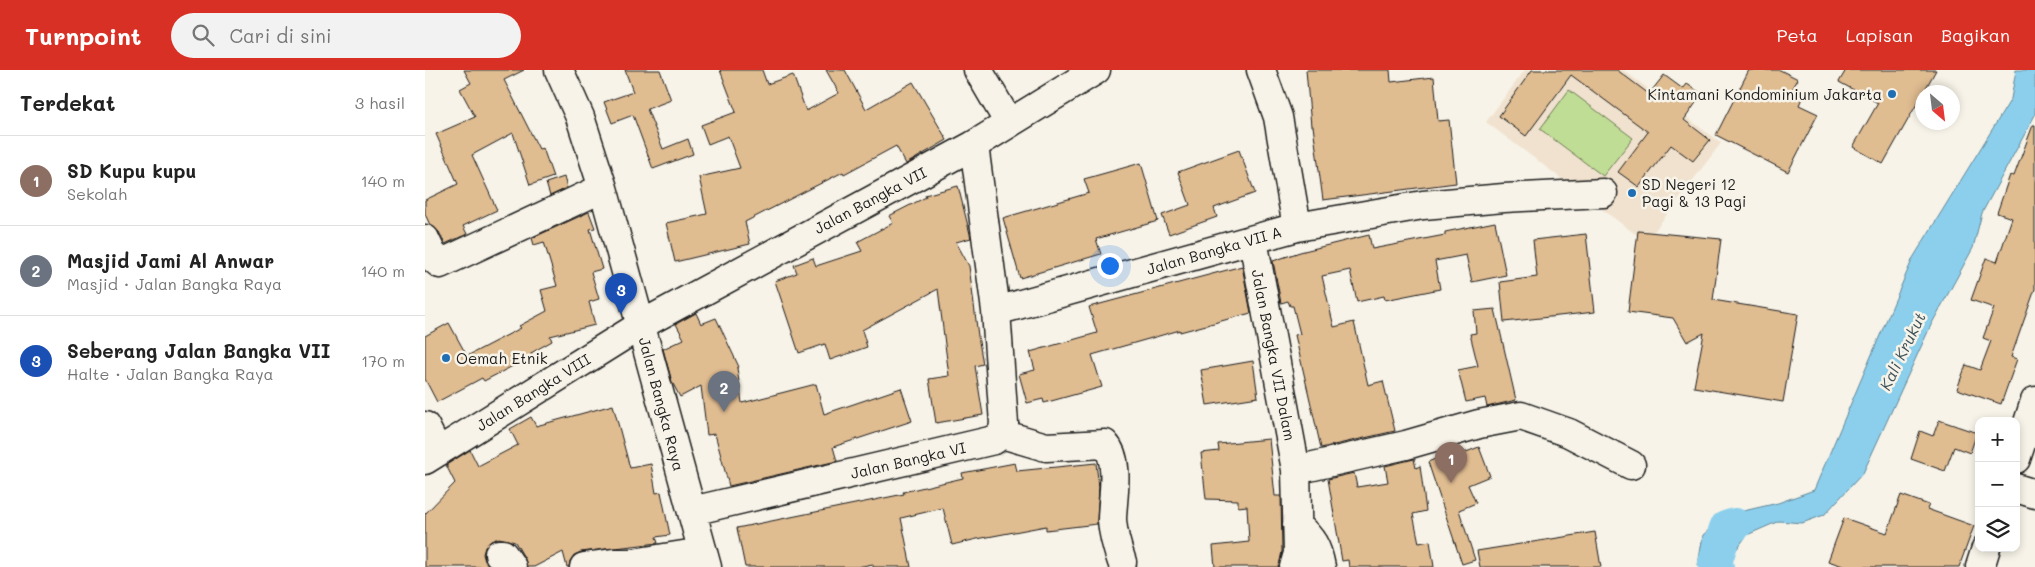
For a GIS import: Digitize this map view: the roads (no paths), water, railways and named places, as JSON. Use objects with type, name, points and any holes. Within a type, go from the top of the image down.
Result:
[{"type":"street","name":"Jalan Bangka Raya","points":[[559,70],[580,117],[603,188],[704,559]]},
{"type":"street","points":[[978,70],[1009,123]]},
{"type":"street","name":"Jalan Bangka VII","points":[[641,325],[974,145],[1097,70]]},
{"type":"street","points":[[1261,70],[1278,117],[1297,226]]},
{"type":"street","points":[[974,145],[996,310],[1003,424],[1001,434],[1046,447],[1105,444],[1109,448],[1113,459],[1114,540],[1122,562]]},
{"type":"street","points":[[425,239],[435,260],[440,264],[603,188]]},
{"type":"street","name":"Jalan Bangka VII A","points":[[996,310],[1253,240],[1297,226],[1423,205],[1505,198],[1603,193]]},
{"type":"street","name":"Jalan Bangka VII Dalam","points":[[1253,240],[1296,470],[1296,560]]},
{"type":"street","name":"Jalan Bangka VIII","points":[[432,456],[641,325]]},
{"type":"street","points":[[2020,447],[2035,401]]},
{"type":"street","points":[[1296,470],[1406,444],[1479,424],[1521,416],[1569,433],[1631,465]]},
{"type":"street","points":[[425,426],[432,456]]},
{"type":"street","name":"Jalan Bangka VI","points":[[692,512],[994,440],[1001,434]]},
{"type":"street","points":[[2020,489],[2035,494]]},
{"type":"street","points":[[1297,525],[1309,536],[1315,546],[1321,567]]},
{"type":"street","points":[[1980,567],[1985,552]]},
{"type":"street","points":[[585,567],[613,563],[704,559]]},
{"type":"water","points":[[2016,70],[2035,70],[2035,115],[1982,213],[1973,248],[1931,325],[1863,473],[1824,515],[1802,523],[1779,521],[1747,535],[1733,554],[1715,563],[1698,565],[1703,535],[1726,515],[1778,503],[1814,490],[1913,258],[2011,99]]},
{"type":"waterway","name":"Kali Krukut","points":[[1717,567],[1715,563],[1726,528],[1735,525]]},
{"type":"place","name":"Kintamani Kondominium Jakarta","points":[[1892,94]]},
{"type":"place","name":"SD Negeri 12 Pagi & 13 Pagi","points":[[1632,193]]},
{"type":"place","name":"Seberang Jalan Bangka VII","points":[[621,314]]},
{"type":"place","name":"Oemah Etnik","points":[[446,358]]},
{"type":"place","name":"Masjid Jami Al Anwar","points":[[724,412]]},
{"type":"place","name":"SD Kupu kupu","points":[[1451,483]]}]
